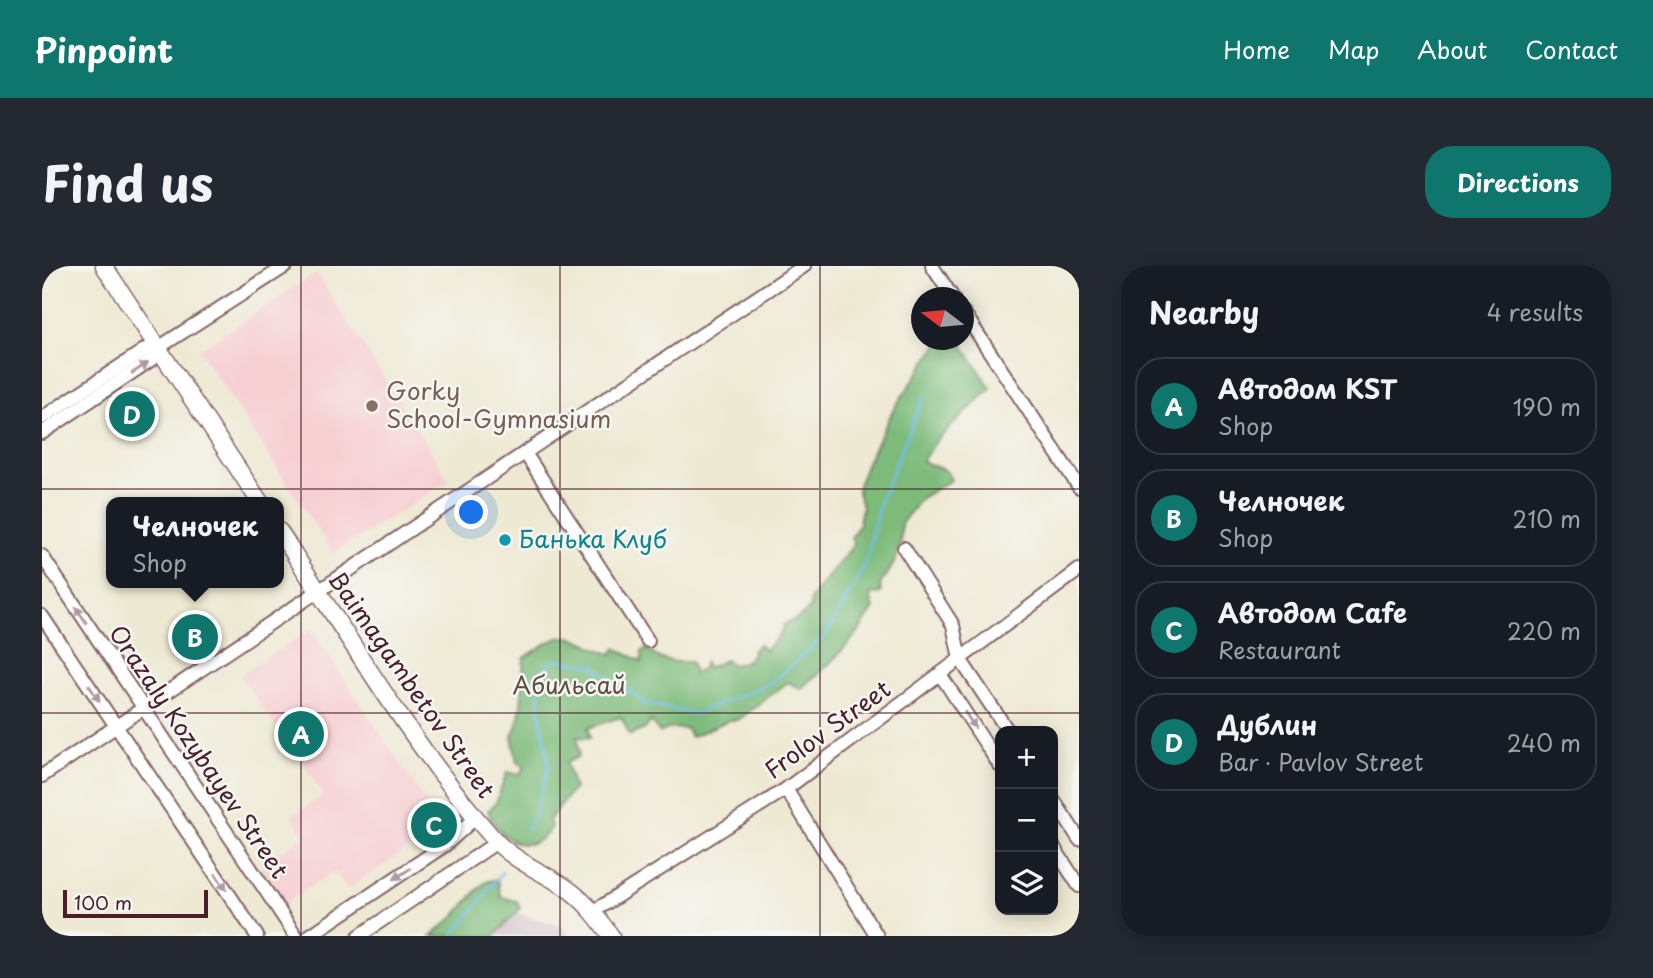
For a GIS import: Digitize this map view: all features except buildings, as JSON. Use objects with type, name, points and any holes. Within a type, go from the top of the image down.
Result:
[{"type":"main road","points":[[104,266],[257,497]]},
{"type":"main road","name":"Baimagambetov Street","points":[[284,539],[390,702],[475,818],[497,842],[528,866],[568,889],[594,911],[611,936]]},
{"type":"street","points":[[42,418],[286,266]]},
{"type":"street","points":[[42,776],[804,266]]},
{"type":"street","points":[[933,266],[946,287]]},
{"type":"street","points":[[974,328],[1079,487]]},
{"type":"street","points":[[42,433],[158,348]]},
{"type":"street","points":[[525,453],[648,641]]},
{"type":"street","points":[[904,548],[953,625],[960,659],[1005,726]]},
{"type":"street","name":"Orazaly Kozybayev Street","points":[[42,556],[296,936]]},
{"type":"street","name":"Frolov Street","points":[[594,911],[786,789],[1079,570]]},
{"type":"street","points":[[42,616],[257,936]]},
{"type":"street","points":[[940,674],[995,758]]},
{"type":"street","points":[[786,789],[877,936]]},
{"type":"street","points":[[1058,807],[1079,839]]},
{"type":"street","points":[[309,936],[445,845],[475,818]]},
{"type":"street","points":[[359,936],[497,842]]},
{"type":"street","points":[[1057,852],[1079,886]]},
{"type":"shaded area","points":[[317,273],[450,481],[333,553],[199,350]]},
{"type":"shaded area","points":[[311,629],[442,826],[348,889],[334,871],[285,904],[260,865],[305,836],[292,816],[324,795],[280,728],[277,729],[240,675]]},
{"type":"shaded area","points":[[517,913],[562,926],[569,936],[494,936]]},
{"type":"green space","name":"Абильсай","points":[[934,350],[966,350],[991,388],[937,440],[922,461],[946,471],[951,480],[921,498],[901,524],[899,549],[894,563],[880,584],[881,593],[870,595],[874,609],[838,655],[800,689],[788,682],[738,720],[729,720],[691,737],[687,729],[669,728],[660,733],[651,721],[645,729],[630,735],[621,717],[588,728],[590,738],[577,737],[579,756],[566,763],[574,788],[549,820],[551,828],[542,838],[524,844],[515,842],[499,830],[488,811],[496,803],[507,772],[519,775],[525,766],[517,762],[512,736],[521,708],[524,658],[547,643],[560,637],[568,637],[612,654],[616,648],[642,662],[642,652],[645,649],[661,659],[691,662],[694,674],[701,670],[705,662],[707,668],[726,660],[733,665],[751,657],[759,644],[765,650],[781,634],[784,624],[797,619],[810,609],[811,598],[854,544],[851,538],[859,524],[862,507],[857,488],[895,407]]},
{"type":"green space","points":[[497,879],[501,897],[517,901],[520,909],[494,936],[432,936],[457,914],[479,888],[486,882]]},
{"type":"waterway","name":"Абильсай","points":[[527,830],[549,766],[539,706],[543,671],[555,659],[594,666],[645,703],[695,714],[771,683],[826,635],[866,563],[880,501],[924,396]]},
{"type":"waterway","name":"Абильсай","points":[[453,936],[503,871]]},
{"type":"place","name":"Gorky School-Gymnasium","points":[[372,406]]},
{"type":"place","name":"Дублин","points":[[132,414]]},
{"type":"place","name":"Банька Клуб","points":[[505,540]]},
{"type":"place","name":"Челночек","points":[[195,637]]},
{"type":"place","name":"Автодом KST","points":[[301,734]]},
{"type":"place","name":"Автодом Cafe","points":[[434,825]]}]
